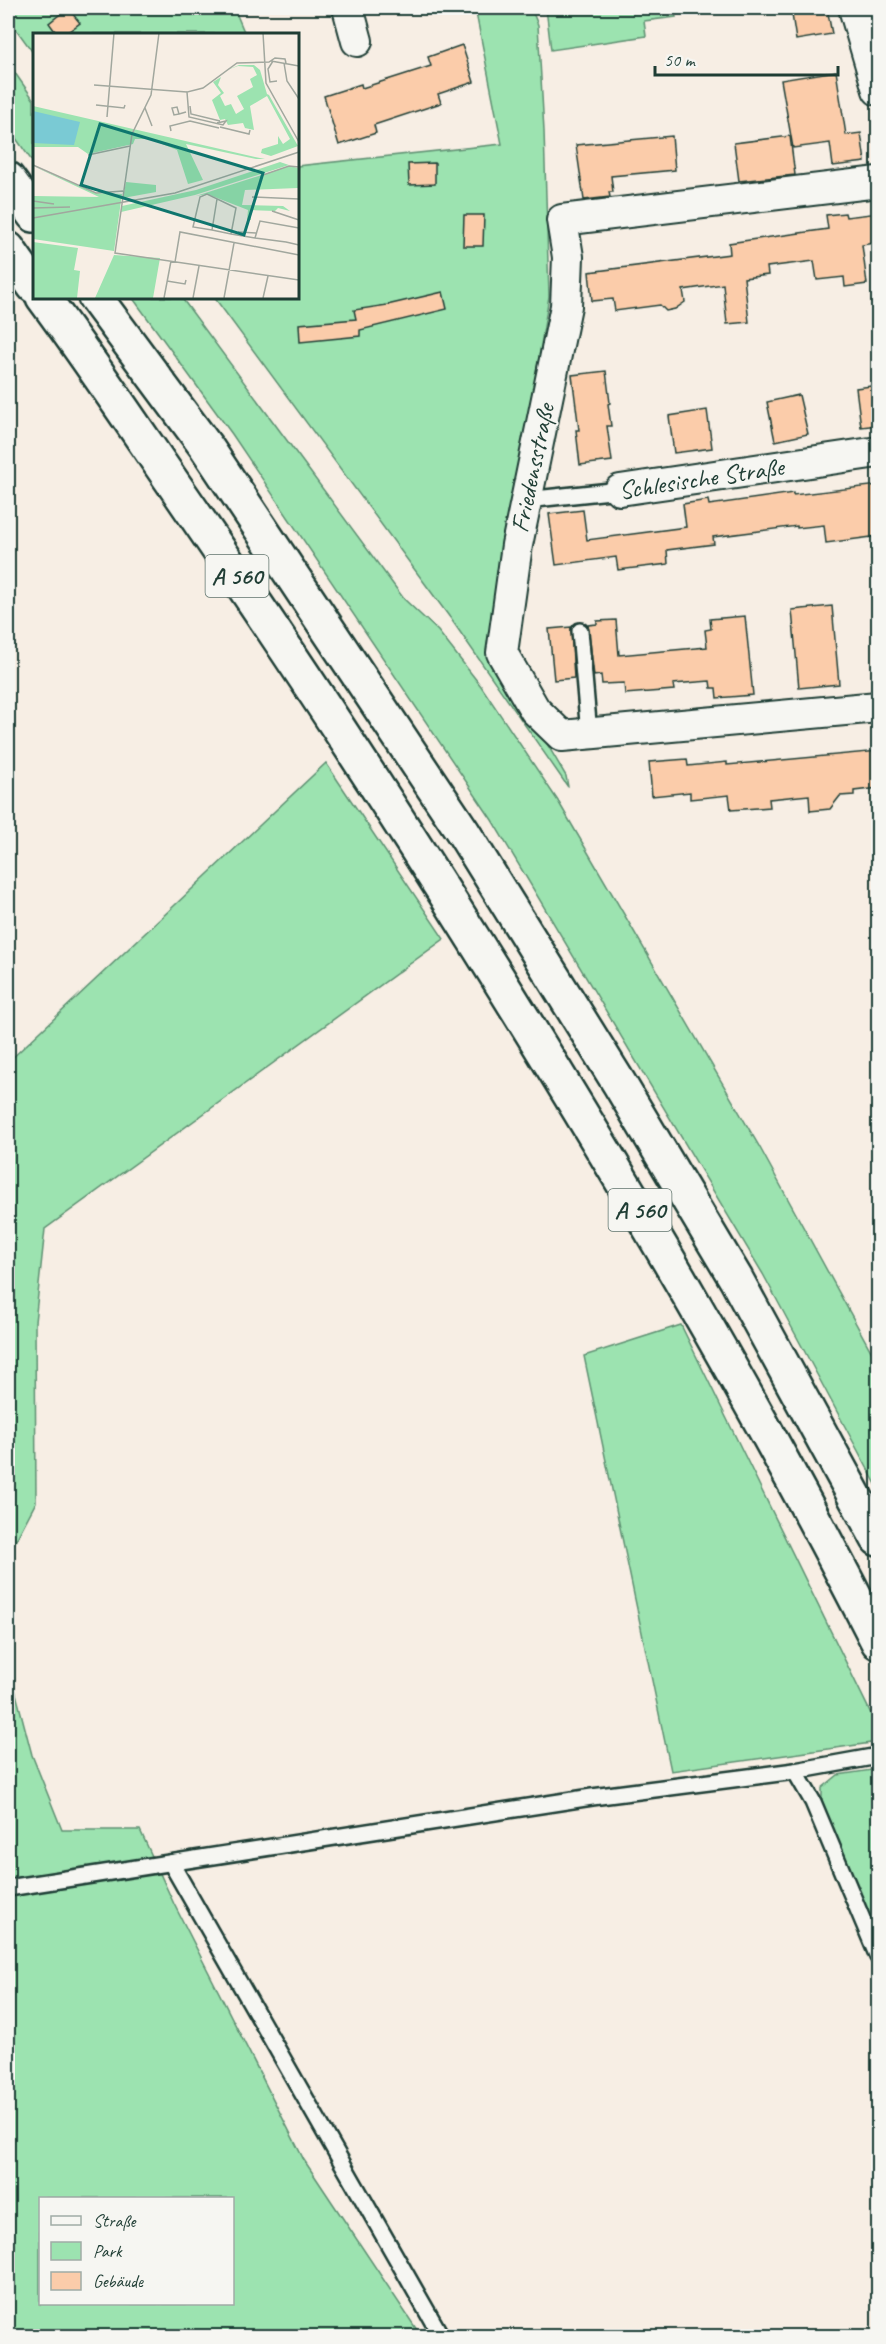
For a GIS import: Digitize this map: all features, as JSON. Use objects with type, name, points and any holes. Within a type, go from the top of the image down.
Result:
[{"type":"highway","points":[[8,179],[33,214]]},
{"type":"highway","points":[[8,249],[33,285]]},
{"type":"highway","name":"A 560","points":[[44,298],[299,666],[424,859],[558,1073],[704,1318],[801,1492],[879,1642]]},
{"type":"highway","name":"A 560","points":[[96,298],[207,448],[463,832],[619,1083],[736,1279],[879,1539]]},
{"type":"street","points":[[348,8],[357,41]]},
{"type":"street","points":[[854,8],[879,90]]},
{"type":"street","name":"Friedensstraße","points":[[589,734],[562,736],[535,710],[502,653],[517,545],[566,306],[568,257],[562,220],[879,182]]},
{"type":"street","name":"Schlesische Straße","points":[[620,490],[879,452]]},
{"type":"street","points":[[589,734],[879,707]]},
{"type":"lane","name":"Schlesische Straße","points":[[526,500],[620,490]]},
{"type":"lane","points":[[580,631],[589,734]]},
{"type":"lane","points":[[8,1888],[592,1797],[795,1771],[879,1756]]},
{"type":"lane","points":[[795,1771],[813,1802],[879,1958]]},
{"type":"lane","points":[[171,1863],[441,2337]]},
{"type":"green space","points":[[8,8],[234,8],[245,33],[33,33],[33,53],[8,18]]},
{"type":"green space","points":[[475,8],[531,8],[538,25],[549,296],[491,649],[566,776],[568,787],[451,619],[215,298],[298,298],[298,166],[502,144]]},
{"type":"green space","points":[[546,8],[674,8],[676,17],[644,21],[646,36],[551,50]]},
{"type":"green space","points":[[864,8],[878,8],[878,63]]},
{"type":"green space","points":[[8,63],[33,99],[33,163],[8,127]]},
{"type":"green space","points":[[133,298],[182,298],[404,599],[438,631],[481,686],[558,801],[759,1146],[878,1364],[878,1488],[763,1274],[492,820],[232,434]]},
{"type":"green space","points":[[326,763],[444,939],[45,1229],[35,1322],[36,1502],[8,1555],[8,1062]]},
{"type":"green space","points":[[681,1325],[878,1728],[878,1742],[671,1771],[584,1356]]},
{"type":"green space","points":[[8,1663],[32,1755],[62,1830],[140,1830],[174,1904],[304,2160],[421,2336],[8,2336]]},
{"type":"green space","points":[[878,1769],[878,1952],[822,1809],[822,1788],[838,1775]]},
{"type":"building","points":[[68,8],[80,23],[66,33],[56,33],[49,23]]},
{"type":"building","points":[[791,8],[827,8],[832,34],[796,40]]},
{"type":"building","points":[[462,45],[474,82],[438,94],[441,103],[374,125],[376,133],[339,145],[324,96],[361,84],[362,88],[431,66],[428,57]]},
{"type":"building","points":[[836,71],[846,135],[861,133],[865,162],[833,166],[830,143],[793,148],[781,80]]},
{"type":"building","points":[[672,136],[675,170],[611,176],[613,192],[609,192],[610,197],[584,200],[576,145]]},
{"type":"building","points":[[790,136],[795,175],[739,181],[734,143]]},
{"type":"building","points":[[435,163],[435,184],[409,185],[408,164]]},
{"type":"building","points":[[845,213],[846,217],[879,213],[879,242],[862,245],[867,284],[845,287],[844,277],[817,280],[814,261],[767,267],[768,275],[744,278],[749,322],[727,324],[723,284],[683,290],[685,302],[675,309],[666,311],[660,305],[615,311],[613,299],[592,301],[589,272],[730,254],[729,243],[828,229],[826,215]]},
{"type":"building","points":[[464,215],[484,215],[483,246],[463,246]]},
{"type":"building","points":[[443,292],[447,309],[360,330],[360,336],[300,342],[299,324],[356,319],[354,310]]},
{"type":"building","points":[[606,371],[611,426],[607,426],[612,461],[580,465],[576,430],[579,430],[572,375]]},
{"type":"building","points":[[879,385],[879,425],[861,427],[856,388]]},
{"type":"building","points":[[799,395],[808,434],[775,441],[767,402]]},
{"type":"building","points":[[707,410],[712,448],[674,453],[669,416]]},
{"type":"building","points":[[879,485],[879,536],[826,543],[824,525],[797,528],[797,526],[713,537],[714,544],[667,550],[668,564],[618,570],[616,557],[556,565],[549,514],[583,510],[587,540],[686,527],[683,504],[708,500],[709,505],[793,493],[793,495]]},
{"type":"building","points":[[832,606],[839,684],[799,688],[792,610]]},
{"type":"building","points":[[745,616],[753,695],[717,698],[716,688],[711,688],[710,681],[673,684],[674,690],[625,694],[624,683],[602,684],[601,675],[594,676],[588,625],[597,624],[597,621],[616,620],[619,655],[707,647],[705,630],[711,629],[710,619]]},
{"type":"building","points":[[571,627],[574,678],[554,680],[549,629]]},
{"type":"building","points":[[879,751],[879,788],[854,791],[854,795],[840,796],[830,809],[810,811],[809,795],[769,799],[770,807],[731,810],[729,795],[690,799],[690,792],[652,796],[649,762],[687,759],[688,766],[727,762],[727,765]]}]
